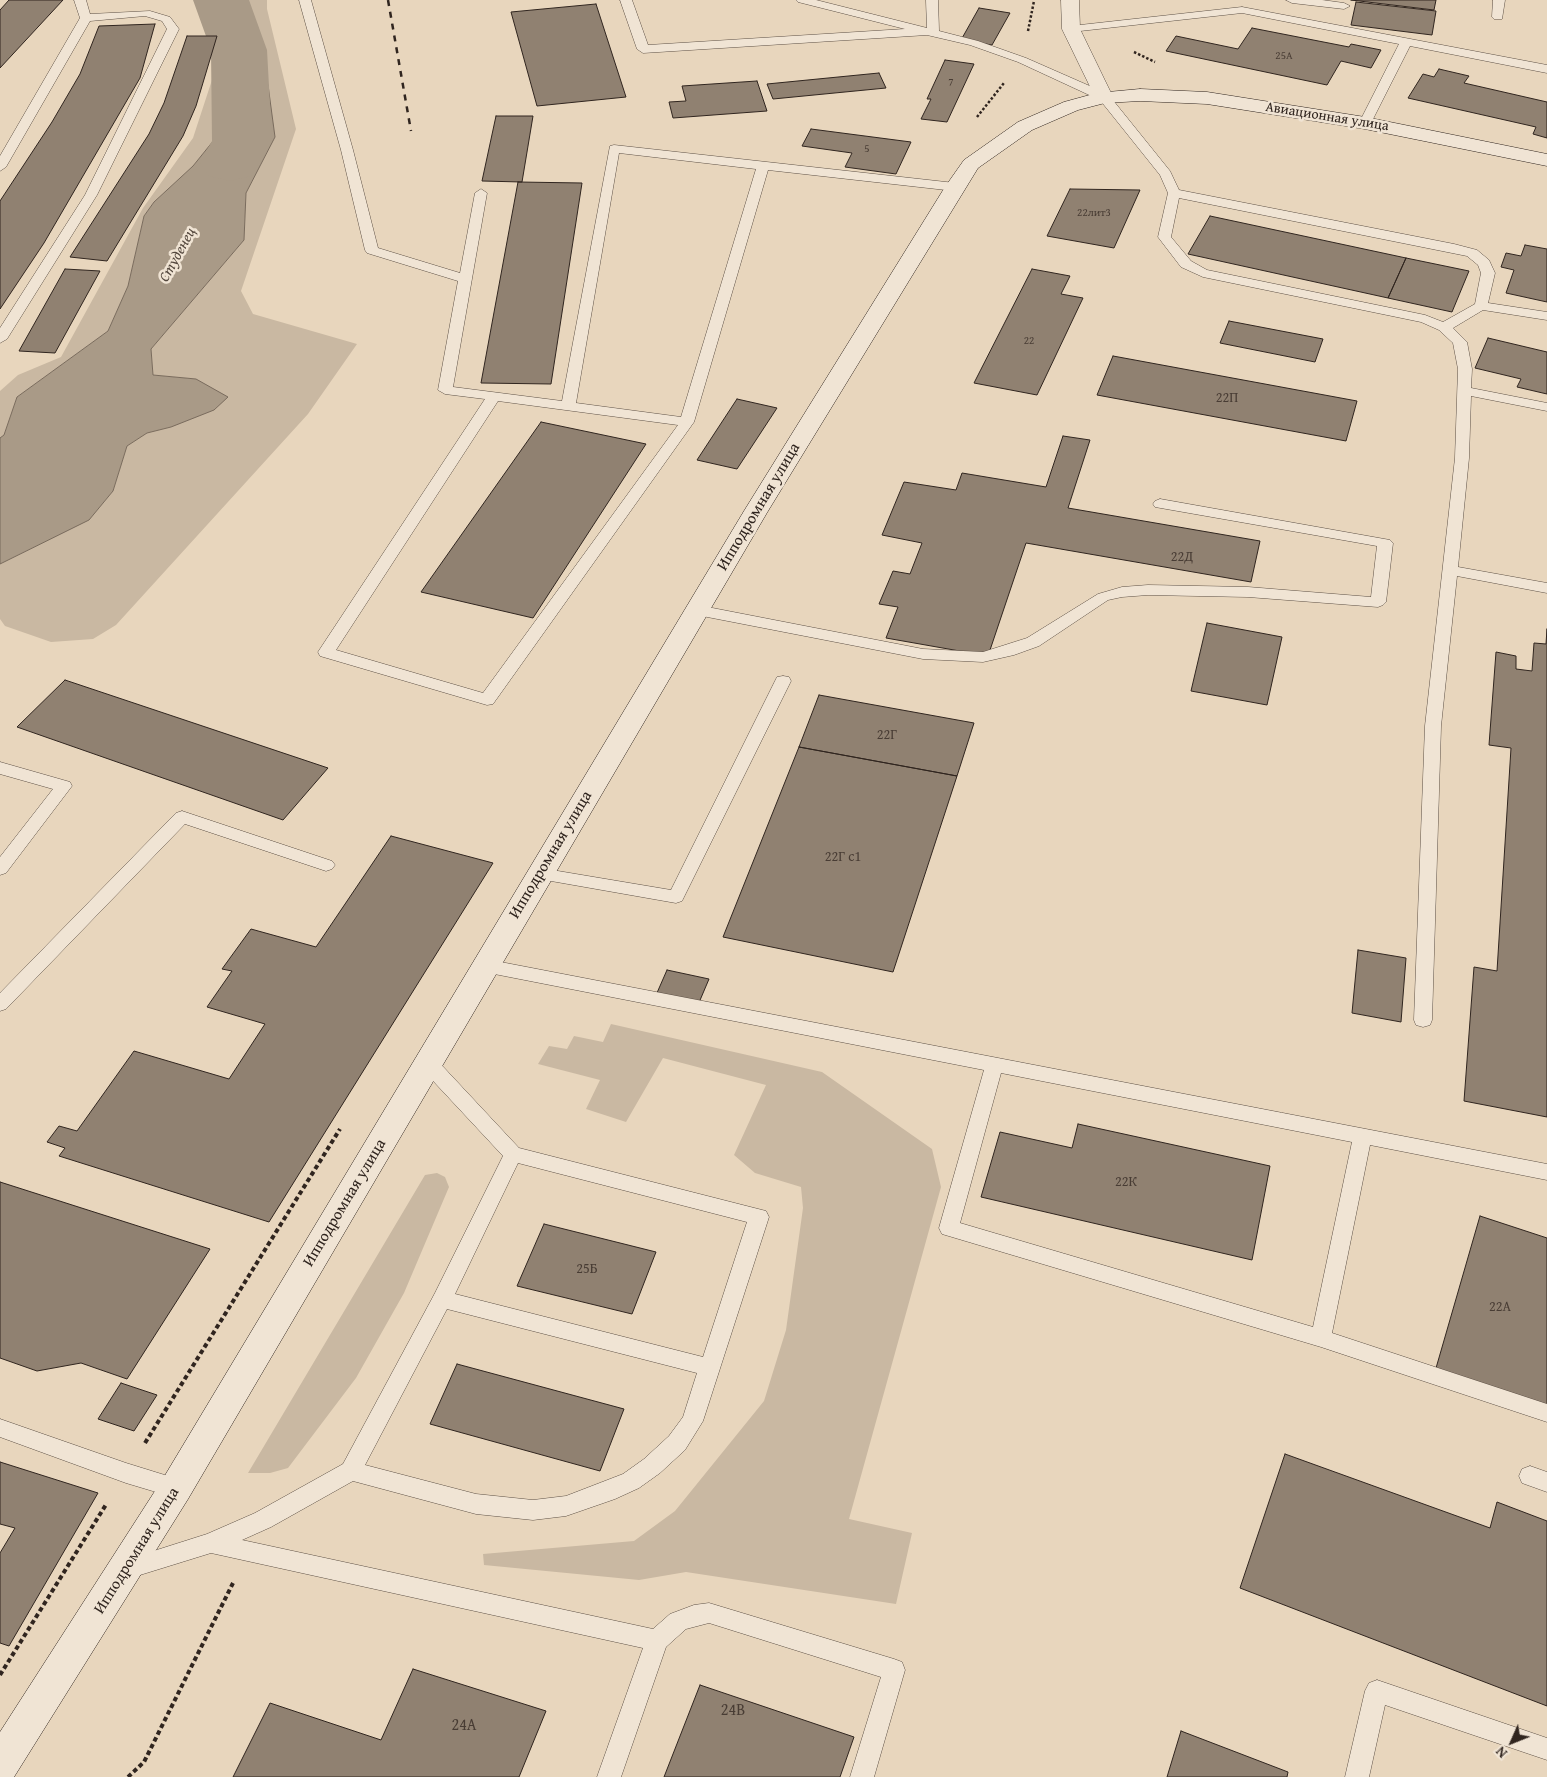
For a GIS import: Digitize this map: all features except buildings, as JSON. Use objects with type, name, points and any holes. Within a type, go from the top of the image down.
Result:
[{"type":"main road","points":[[1070,0],[1071,28],[1104,97]]},
{"type":"main road","name":"Авиационная улица","points":[[1104,97],[1140,95],[1207,98],[1365,123],[1547,160]]},
{"type":"main road","name":"Ипподромная улица","points":[[0,1765],[176,1488],[697,610],[955,187],[971,164],[1025,126],[1071,106],[1104,97]]},
{"type":"lane","points":[[0,167],[86,18],[80,0]]},
{"type":"lane","points":[[305,0],[348,150],[372,250],[466,279]]},
{"type":"lane","points":[[626,0],[643,49],[933,31]]},
{"type":"lane","points":[[802,0],[933,31],[974,43],[1022,60],[1104,97],[1166,174],[1174,193],[1164,238],[1186,264],[1202,273],[1413,316],[1444,327],[1460,342],[1465,369],[1462,458],[1433,726],[1422,1020]]},
{"type":"lane","points":[[932,0],[933,31]]},
{"type":"lane","points":[[1292,0],[1344,6]]},
{"type":"lane","points":[[1498,17],[1499,0]]},
{"type":"lane","points":[[1071,28],[1242,10],[1547,69]]},
{"type":"lane","points":[[0,338],[91,194],[174,29],[166,19],[146,13],[86,18]]},
{"type":"lane","points":[[1365,123],[1406,42]]},
{"type":"lane","points":[[569,404],[614,149],[955,187]]},
{"type":"lane","points":[[494,396],[326,652],[487,700],[688,422],[763,165]]},
{"type":"lane","points":[[480,193],[445,390],[569,404],[688,422]]},
{"type":"lane","points":[[1174,193],[1472,253],[1484,263],[1488,273],[1481,306]]},
{"type":"lane","points":[[1444,327],[1481,306],[1547,316]]},
{"type":"lane","points":[[1465,390],[1547,407]]},
{"type":"lane","points":[[697,610],[924,654],[959,658],[983,657],[1033,642],[1051,632],[1086,606],[1103,597],[1122,592],[1148,590],[1248,592],[1378,602],[1385,543],[1160,504]]},
{"type":"lane","points":[[1449,570],[1547,588]]},
{"type":"lane","points":[[540,874],[676,897],[783,681]]},
{"type":"lane","points":[[0,768],[64,786],[0,869]]},
{"type":"lane","points":[[0,1004],[182,818],[326,865]]},
{"type":"lane","points":[[485,966],[1547,1172]]},
{"type":"lane","points":[[351,1471],[476,1504],[533,1510],[566,1506],[607,1492],[631,1481],[652,1466],[677,1442],[692,1421],[759,1217],[513,1154],[428,1063]]},
{"type":"lane","points":[[994,1066],[949,1228],[1321,1338],[1547,1413]]},
{"type":"lane","points":[[1321,1338],[1362,1135]]},
{"type":"lane","points":[[126,1569],[211,1543],[264,1520],[351,1471],[442,1299],[513,1154]]},
{"type":"lane","points":[[442,1299],[709,1367]]},
{"type":"lane","points":[[0,1428],[126,1473],[176,1488]]},
{"type":"lane","points":[[211,1543],[657,1640]]},
{"type":"lane","points":[[609,1777],[657,1640],[678,1621],[694,1615],[709,1613],[894,1670],[862,1777]]},
{"type":"lane","points":[[1357,1777],[1377,1690],[1547,1749]]},
{"type":"path","points":[[128,1777],[144,1762],[249,1551]]},
{"type":"shaded area","points":[[203,0],[267,0],[267,9],[296,129],[241,291],[253,314],[357,344],[308,414],[116,625],[93,639],[51,642],[5,626],[0,619],[0,564],[89,519],[113,491],[127,446],[147,433],[171,427],[196,379],[153,375],[151,349],[244,240],[246,193],[275,137],[223,63],[227,90],[218,135],[193,166],[154,202],[144,216],[128,286],[108,331],[17,397],[4,436],[0,438],[0,391],[18,375],[61,357],[143,208],[193,138],[228,31]]},
{"type":"shaded area","points":[[611,1024],[822,1072],[932,1149],[941,1187],[849,1519],[912,1533],[896,1604],[686,1572],[639,1580],[484,1565],[483,1554],[634,1541],[675,1511],[764,1401],[786,1330],[803,1208],[801,1187],[755,1173],[734,1155],[766,1085],[663,1058],[626,1122],[586,1109],[600,1080],[538,1064],[549,1046],[567,1049],[574,1036],[603,1042]]},
{"type":"shaded area","points":[[437,1173],[445,1177],[449,1187],[404,1293],[356,1378],[288,1468],[270,1473],[248,1473],[425,1175]]},
{"type":"water","points":[[239,50],[253,57],[268,85],[275,137],[246,193],[244,240],[151,349],[153,375],[196,379],[228,397],[214,410],[171,427],[147,433],[127,446],[113,491],[89,520],[0,564],[0,438],[4,435],[17,397],[108,331],[128,286],[144,216],[154,202],[193,166],[218,135],[227,90],[223,63]]},
{"type":"waterway","name":"Студенец","points":[[221,0],[239,50],[242,141],[230,163]]},
{"type":"railway","points":[[388,0],[411,131]]}]
